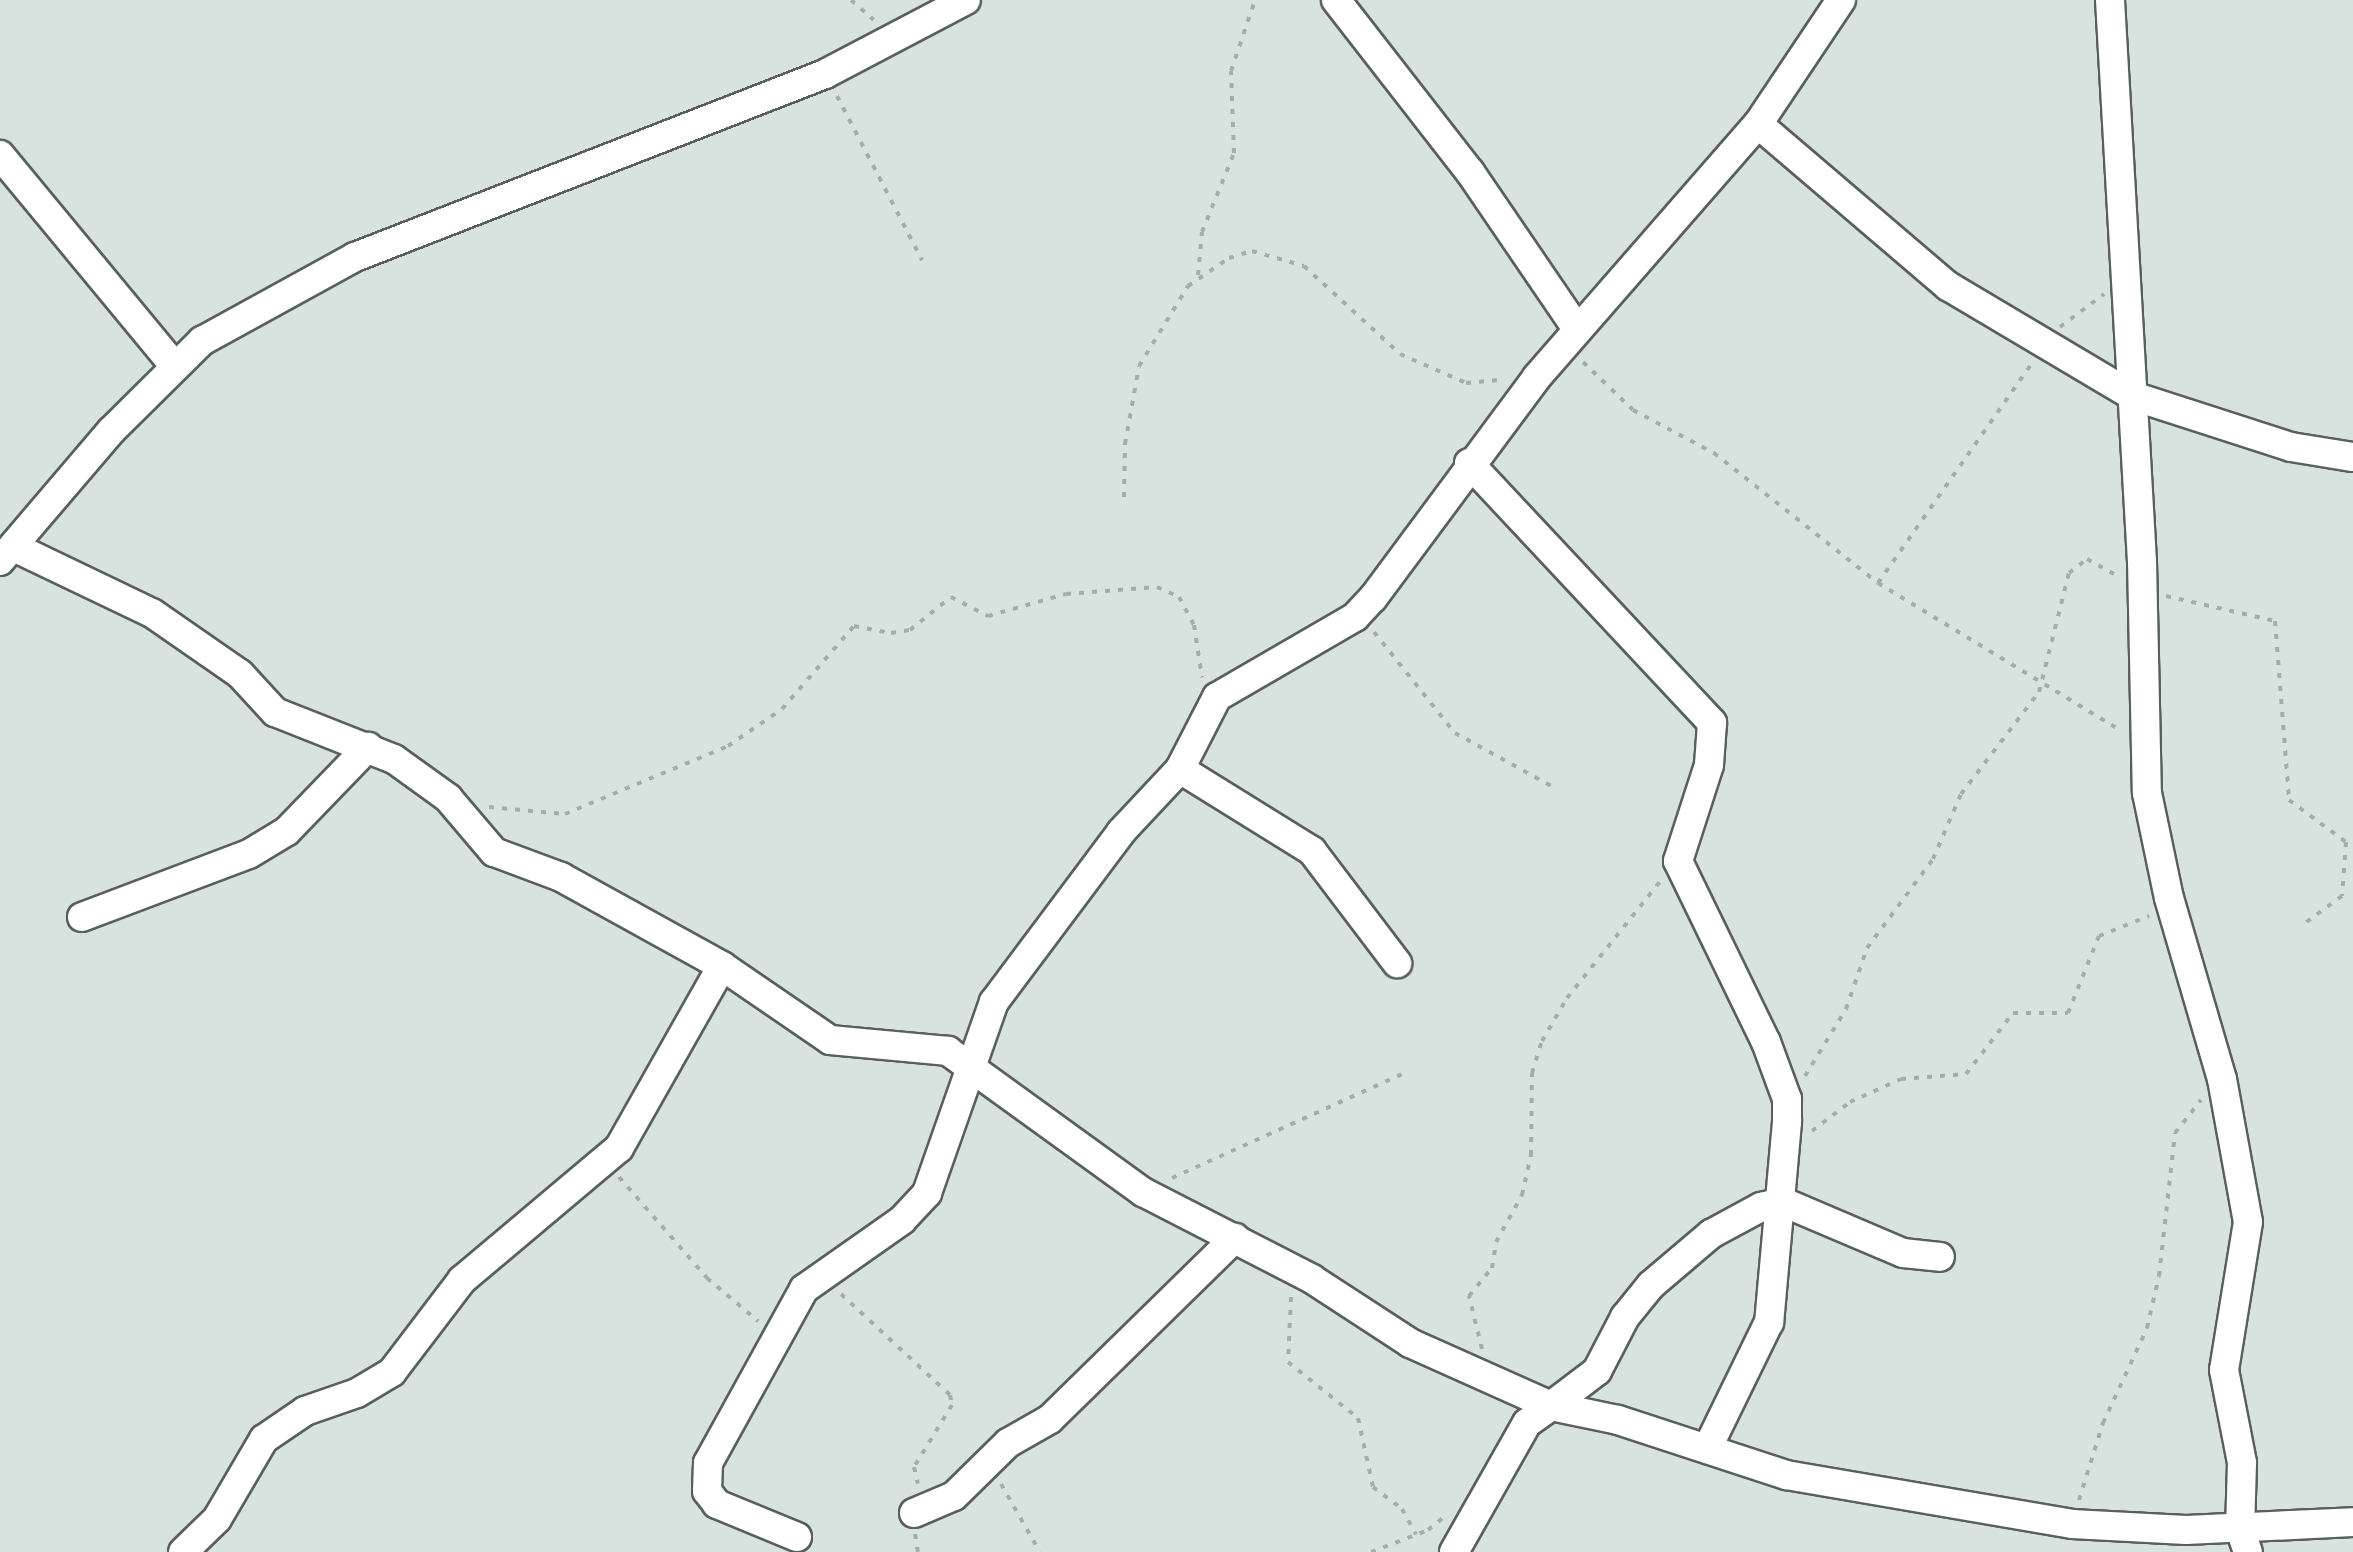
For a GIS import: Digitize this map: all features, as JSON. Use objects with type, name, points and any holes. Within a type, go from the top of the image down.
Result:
[{"type":"street","points":[[966,0],[825,74],[355,257],[202,341],[174,364],[7,554],[152,613],[240,674],[274,712],[368,747],[448,798],[494,852],[561,877],[722,966],[830,1040],[926,1044],[972,1066],[1066,1141],[1143,1192],[1278,1260],[1380,1326],[1551,1406],[1618,1420],[1786,1475],[2072,1524],[2244,1540],[2353,1522]]},
{"type":"street","points":[[1336,0],[1470,172],[1571,336]]},
{"type":"street","points":[[797,1537],[718,1504],[707,1491],[708,1463],[771,1346],[818,1275],[902,1220],[927,1193],[994,1002],[1120,832],[1180,769],[1216,698],[1354,617],[1469,463],[1571,336],[1758,124],[1841,0]]},
{"type":"street","points":[[2110,0],[2133,396],[2147,794],[2171,908],[2222,1079],[2248,1222],[2224,1370],[2244,1480],[2244,1540]]},
{"type":"street","points":[[1758,124],[1948,286],[2133,396],[2291,447],[2353,457]]},
{"type":"street","points":[[0,155],[174,364]]},
{"type":"street","points":[[1469,463],[1712,722],[1709,766],[1678,861],[1766,1042],[1787,1100],[1784,1202],[1769,1322],[1707,1449]]},
{"type":"street","points":[[82,917],[250,854],[286,831],[368,747]]},
{"type":"street","points":[[1180,769],[1312,851],[1397,963]]},
{"type":"street","points":[[183,1552],[217,1519],[264,1439],[304,1411],[357,1394],[392,1372],[462,1280],[602,1166],[635,1123],[722,966]]},
{"type":"street","points":[[1454,1552],[1527,1423],[1598,1371],[1625,1317],[1651,1285],[1725,1225],[1784,1202],[1885,1246],[1940,1257]]},
{"type":"street","points":[[914,1512],[954,1496],[1008,1443],[1050,1419],[1235,1238]]},
{"type":"street","points":[[1598,1371],[1618,1420]]},
{"type":"street","points":[[2064,1552],[2072,1524]]},
{"type":"path","points":[[851,0],[892,37]]},
{"type":"path","points":[[1124,497],[1125,444],[1139,366],[1198,275],[1202,232],[1234,153],[1231,70],[1256,0]]},
{"type":"path","points":[[825,74],[922,260]]},
{"type":"path","points":[[1198,275],[1252,251],[1279,256],[1304,266],[1364,326],[1441,377],[1466,384],[1537,378]]},
{"type":"path","points":[[1878,583],[1984,441],[2044,345],[2077,309],[2126,284]]},
{"type":"path","points":[[1571,336],[1633,410],[1714,453],[1878,583],[2146,748]]},
{"type":"path","points":[[1787,1100],[1829,1044],[1859,962],[1933,860],[1961,794],[2044,682],[2062,584],[2077,564],[2093,561],[2142,592],[2275,621],[2289,800],[2346,842],[2342,896],[2305,923]]},
{"type":"path","points":[[448,798],[520,814],[565,814],[728,746],[782,709],[854,626],[890,633],[910,630],[950,597],[988,616],[1066,594],[1157,587],[1179,597],[1194,624],[1201,674],[1216,698]]},
{"type":"path","points":[[1354,617],[1381,638],[1455,733],[1555,788]]},
{"type":"path","points":[[1492,1379],[1469,1296],[1492,1268],[1496,1242],[1522,1195],[1531,1156],[1532,1073],[1542,1042],[1567,998],[1678,861]]},
{"type":"path","points":[[1786,1157],[1830,1116],[1882,1086],[1966,1074],[2013,1013],[2068,1014],[2099,936],[2171,908]]},
{"type":"path","points":[[1143,1192],[1405,1073]]},
{"type":"path","points":[[2072,1524],[2103,1422],[2146,1328],[2160,1276],[2175,1133],[2222,1079]]},
{"type":"path","points":[[602,1166],[614,1172],[707,1278],[762,1326],[771,1346]]},
{"type":"path","points":[[1278,1260],[1292,1301],[1288,1362],[1358,1418],[1373,1487],[1402,1509],[1416,1534]]},
{"type":"path","points":[[818,1275],[950,1395],[952,1405],[914,1467],[923,1496],[914,1512],[918,1552]]},
{"type":"path","points":[[987,1464],[1040,1552]]},
{"type":"path","points":[[1370,1552],[1416,1534],[1454,1508]]}]
